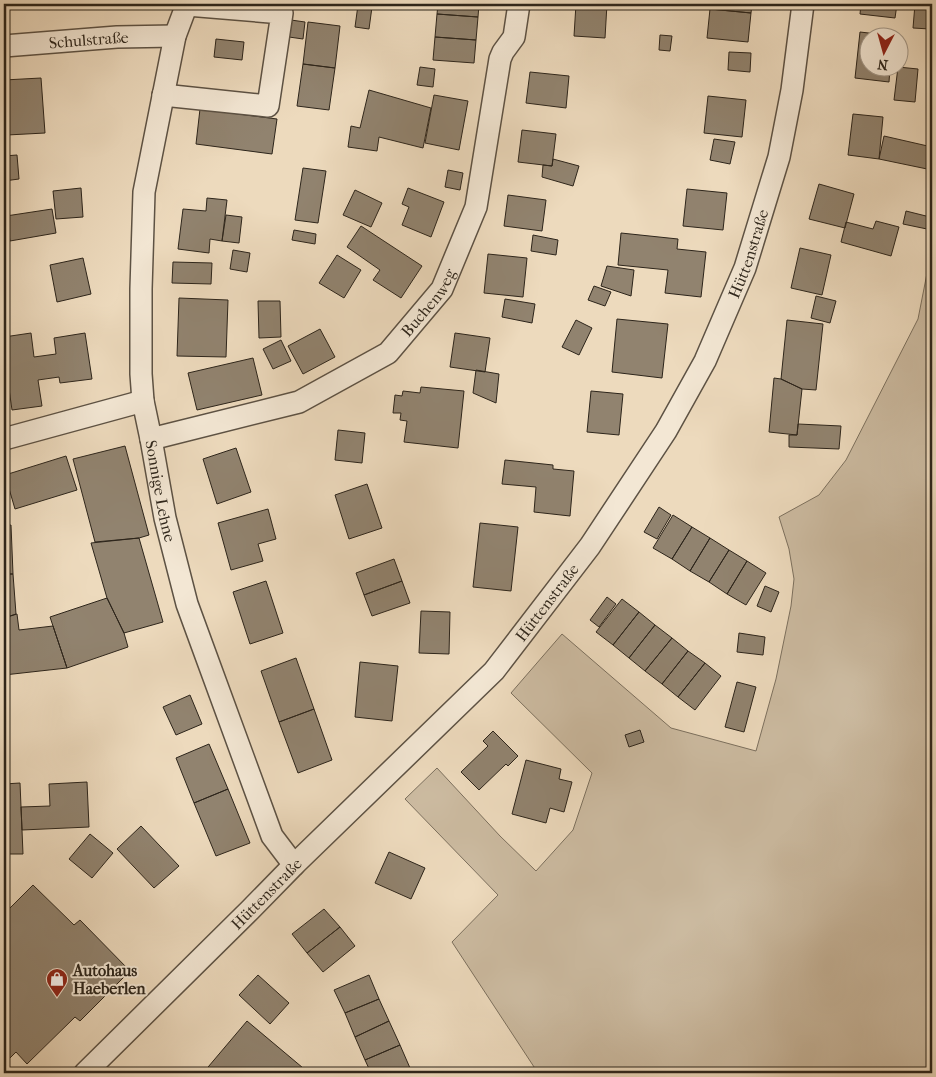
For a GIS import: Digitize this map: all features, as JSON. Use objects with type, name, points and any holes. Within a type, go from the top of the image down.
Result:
[{"type":"street","name":"Sonnige Lehne","points":[[163,94],[268,106],[282,13],[187,4],[175,36],[163,94],[144,192],[141,374],[143,401],[164,518],[187,604],[272,836],[294,865]]},
{"type":"street","name":"Buchenweg","points":[[151,439],[299,402],[388,352],[442,289],[476,207],[500,59],[514,37],[519,4]]},
{"type":"street","name":"Hüttenstraße","points":[[85,1073],[294,865],[494,671],[590,546],[666,431],[705,361],[745,268],[779,157],[792,90],[803,4]]},
{"type":"street","name":"Schulstraße","points":[[4,46],[117,37],[175,36]]},
{"type":"street","points":[[4,439],[143,401]]},
{"type":"shaded area","points":[[932,248],[932,1073],[538,1073],[452,942],[498,895],[405,799],[437,768],[500,836],[536,871],[573,830],[592,773],[511,693],[562,634],[671,728],[756,751],[776,679],[791,606],[794,579],[789,549],[779,517],[819,495],[846,460],[918,319]]},
{"type":"building","points":[[4,4],[22,4],[22,8],[4,10]]},
{"type":"building","points":[[438,4],[479,4],[478,17],[437,14]]},
{"type":"building","points":[[576,4],[607,4],[605,38],[574,36]]},
{"type":"building","points":[[711,4],[752,4],[751,13],[710,9]]},
{"type":"building","points":[[861,4],[897,4],[895,18],[860,14]]},
{"type":"building","points":[[915,4],[932,4],[930,29],[913,28]]},
{"type":"building","points":[[358,5],[372,7],[369,29],[355,27]]},
{"type":"building","points":[[710,9],[751,13],[748,42],[707,38]]},
{"type":"building","points":[[437,14],[478,17],[476,40],[435,37]]},
{"type":"building","points":[[291,20],[305,22],[303,39],[289,37]]},
{"type":"building","points":[[308,22],[340,26],[335,68],[303,64]]},
{"type":"building","points":[[660,35],[672,36],[670,51],[659,50]]},
{"type":"building","points":[[435,37],[476,40],[474,63],[433,60]]},
{"type":"building","points":[[216,39],[244,42],[242,60],[214,57]]},
{"type":"building","points":[[858,50],[858,78],[889,78],[889,82],[855,78]]},
{"type":"building","points":[[729,52],[751,53],[750,72],[728,70]]},
{"type":"building","points":[[303,64],[335,68],[329,110],[297,106]]},
{"type":"building","points":[[420,67],[435,69],[433,87],[417,85]]},
{"type":"building","points":[[908,68],[918,69],[915,102],[894,100],[897,78],[908,78]]},
{"type":"building","points":[[530,72],[569,76],[566,108],[526,103]]},
{"type":"building","points":[[41,78],[45,133],[7,135],[4,80]]},
{"type":"building","points":[[369,90],[431,108],[423,148],[379,137],[377,151],[348,147],[351,126],[360,128]]},
{"type":"building","points":[[434,95],[468,101],[459,150],[425,143]]},
{"type":"building","points":[[708,96],[746,100],[742,137],[704,133]]},
{"type":"building","points":[[200,109],[277,119],[272,154],[196,144]]},
{"type":"building","points":[[853,114],[883,117],[879,159],[848,155]]},
{"type":"building","points":[[4,123],[6,123],[8,156],[4,156]]},
{"type":"building","points":[[522,130],[556,134],[552,166],[518,162]]},
{"type":"building","points":[[884,136],[932,147],[932,170],[879,159]]},
{"type":"building","points":[[714,139],[735,142],[730,164],[710,160]]},
{"type":"building","points":[[17,155],[19,179],[4,181],[4,156]]},
{"type":"building","points":[[553,159],[579,166],[573,186],[542,177],[543,165],[552,166]]},
{"type":"building","points":[[303,168],[326,171],[318,223],[295,220]]},
{"type":"building","points":[[448,170],[463,173],[460,190],[445,187]]},
{"type":"building","points":[[819,184],[854,194],[845,228],[809,219]]},
{"type":"building","points":[[81,188],[83,217],[56,219],[53,191]]},
{"type":"building","points":[[408,188],[444,202],[431,237],[402,225],[409,207],[402,204]]},
{"type":"building","points":[[687,189],[727,193],[723,230],[683,226]]},
{"type":"building","points":[[355,190],[382,203],[371,227],[343,215]]},
{"type":"building","points":[[508,195],[546,200],[542,231],[504,226]]},
{"type":"building","points":[[207,198],[227,200],[222,241],[210,239],[209,253],[178,249],[183,209],[206,211]]},
{"type":"building","points":[[52,209],[56,233],[10,241],[6,216]]},
{"type":"building","points":[[906,211],[930,217],[927,229],[903,224]]},
{"type":"building","points":[[226,215],[242,217],[239,243],[222,241]]},
{"type":"building","points":[[876,221],[899,227],[891,256],[841,242],[846,222],[873,229]]},
{"type":"building","points":[[361,226],[422,266],[401,298],[373,280],[380,270],[347,247]]},
{"type":"building","points":[[294,230],[316,234],[315,244],[292,240]]},
{"type":"building","points":[[621,233],[678,239],[677,249],[706,252],[701,297],[665,293],[668,270],[618,265]]},
{"type":"building","points":[[533,235],[558,240],[556,255],[531,251]]},
{"type":"building","points":[[800,248],[831,255],[822,295],[791,288]]},
{"type":"building","points":[[233,250],[250,253],[247,272],[230,269]]},
{"type":"building","points":[[488,254],[527,258],[523,297],[484,293]]},
{"type":"building","points":[[337,255],[361,270],[344,298],[319,283]]},
{"type":"building","points":[[83,258],[91,294],[57,302],[50,265]]},
{"type":"building","points":[[173,262],[212,263],[211,284],[172,283]]},
{"type":"building","points":[[607,266],[634,270],[631,296],[601,286]]},
{"type":"building","points":[[594,286],[611,292],[605,306],[588,300]]},
{"type":"building","points":[[816,296],[836,301],[830,323],[811,318]]},
{"type":"building","points":[[179,298],[228,300],[226,357],[177,356]]},
{"type":"building","points":[[505,299],[535,304],[532,323],[502,317]]},
{"type":"building","points":[[258,301],[280,301],[281,337],[259,338]]},
{"type":"building","points":[[617,319],[668,324],[662,378],[612,372]]},
{"type":"building","points":[[576,320],[592,328],[579,355],[562,347]]},
{"type":"building","points":[[787,320],[823,324],[816,390],[802,389],[781,379]]},
{"type":"building","points":[[320,329],[335,357],[303,374],[288,346]]},
{"type":"building","points":[[31,333],[34,357],[56,354],[54,338],[85,333],[92,379],[60,383],[59,377],[38,380],[42,406],[12,410],[4,353],[4,337]]},
{"type":"building","points":[[455,333],[490,338],[485,372],[450,367]]},
{"type":"building","points":[[281,340],[291,361],[273,369],[263,349]]},
{"type":"building","points":[[253,358],[262,395],[197,410],[188,373]]},
{"type":"building","points":[[476,370],[499,374],[496,403],[473,393]]},
{"type":"building","points":[[774,378],[781,379],[802,389],[797,435],[769,432]]},
{"type":"building","points":[[421,387],[464,391],[458,448],[404,442],[407,421],[400,420],[401,413],[393,413],[395,395],[402,396],[403,391],[420,393]]},
{"type":"building","points":[[591,391],[623,394],[619,435],[587,432]]},
{"type":"building","points":[[798,424],[841,426],[839,449],[789,447],[789,435],[797,435]]},
{"type":"building","points":[[338,430],[365,433],[362,463],[335,460]]},
{"type":"building","points":[[125,446],[149,535],[139,538],[95,542],[73,459]]},
{"type":"building","points":[[236,448],[251,492],[217,504],[203,459]]},
{"type":"building","points":[[66,456],[77,490],[15,509],[5,475]]},
{"type":"building","points":[[505,460],[553,465],[553,469],[574,471],[570,516],[534,512],[536,487],[502,484]]},
{"type":"building","points":[[367,484],[382,528],[349,539],[335,495]]},
{"type":"building","points":[[659,507],[671,515],[657,539],[644,532]]},
{"type":"building","points":[[268,509],[276,539],[258,544],[263,561],[231,570],[218,523]]},
{"type":"building","points":[[673,515],[692,527],[672,559],[653,548]]},
{"type":"building","points":[[480,523],[518,527],[511,591],[473,587]]},
{"type":"building","points":[[11,525],[13,574],[4,574],[4,526]]},
{"type":"building","points":[[692,527],[710,538],[690,571],[672,559]]},
{"type":"building","points":[[139,538],[163,622],[124,633],[107,598],[91,543]]},
{"type":"building","points":[[710,538],[729,550],[709,582],[690,571]]},
{"type":"building","points":[[729,550],[747,561],[727,594],[709,582]]},
{"type":"building","points":[[394,559],[402,581],[364,595],[356,573]]},
{"type":"building","points":[[747,561],[766,573],[746,605],[727,594]]},
{"type":"building","points":[[4,574],[13,574],[16,614],[4,618]]},
{"type":"building","points":[[266,581],[283,633],[250,644],[233,592]]},
{"type":"building","points":[[402,581],[410,603],[372,616],[364,595]]},
{"type":"building","points":[[765,586],[779,592],[771,612],[757,606]]},
{"type":"building","points":[[607,597],[616,604],[599,627],[590,620]]},
{"type":"building","points":[[107,598],[124,633],[128,647],[67,668],[50,617]]},
{"type":"building","points":[[622,599],[639,612],[613,645],[596,632]]},
{"type":"building","points":[[421,611],[450,612],[449,654],[419,653]]},
{"type":"building","points":[[639,612],[655,625],[629,658],[613,645]]},
{"type":"building","points":[[17,614],[19,630],[53,626],[67,668],[4,675],[4,618]]},
{"type":"building","points":[[655,625],[672,638],[645,671],[629,658]]},
{"type":"building","points":[[739,633],[765,637],[763,655],[737,652]]},
{"type":"building","points":[[672,638],[688,651],[662,684],[645,671]]},
{"type":"building","points":[[688,651],[705,663],[678,697],[662,684]]},
{"type":"building","points":[[296,658],[314,709],[279,722],[261,671]]},
{"type":"building","points":[[360,662],[398,666],[392,721],[355,717]]},
{"type":"building","points":[[705,663],[721,676],[695,710],[678,697]]},
{"type":"building","points":[[737,682],[756,687],[744,732],[725,727]]},
{"type":"building","points":[[190,695],[202,724],[176,735],[163,707]]},
{"type":"building","points":[[314,709],[332,760],[298,773],[279,722]]},
{"type":"building","points":[[640,730],[644,742],[629,747],[625,735]]},
{"type":"building","points":[[493,731],[518,756],[508,766],[506,764],[479,790],[461,772],[488,746],[483,741]]},
{"type":"building","points":[[209,744],[228,789],[194,803],[176,758]]},
{"type":"building","points":[[526,760],[561,769],[559,779],[572,782],[564,812],[550,808],[546,823],[512,814]]},
{"type":"building","points":[[87,782],[89,827],[22,830],[21,807],[50,806],[49,784]]},
{"type":"building","points":[[20,783],[23,854],[4,854],[4,784]]},
{"type":"building","points":[[228,789],[250,843],[216,856],[194,803]]},
{"type":"building","points":[[141,826],[179,866],[154,888],[117,849]]},
{"type":"building","points":[[90,834],[113,853],[92,878],[69,859]]},
{"type":"building","points":[[389,852],[425,868],[411,899],[375,883]]},
{"type":"building","points":[[33,885],[74,925],[80,920],[130,971],[80,1021],[75,1017],[27,1064],[16,1052],[10,1058],[4,1052],[4,914]]},
{"type":"building","points":[[324,909],[340,927],[307,953],[292,934]]},
{"type":"building","points":[[340,927],[355,946],[323,972],[307,953]]},
{"type":"building","points":[[258,975],[289,1003],[270,1024],[239,995]]},
{"type":"building","points":[[369,975],[379,999],[345,1013],[334,990]]},
{"type":"building","points":[[379,999],[389,1021],[355,1037],[345,1013]]},
{"type":"building","points":[[247,1021],[309,1073],[203,1073]]},
{"type":"building","points":[[389,1021],[400,1045],[365,1060],[355,1037]]},
{"type":"building","points":[[400,1045],[410,1068],[398,1073],[371,1073],[365,1060]]},
{"type":"place","name":"Autohaus Haeberlen","points":[[57,998]]}]
